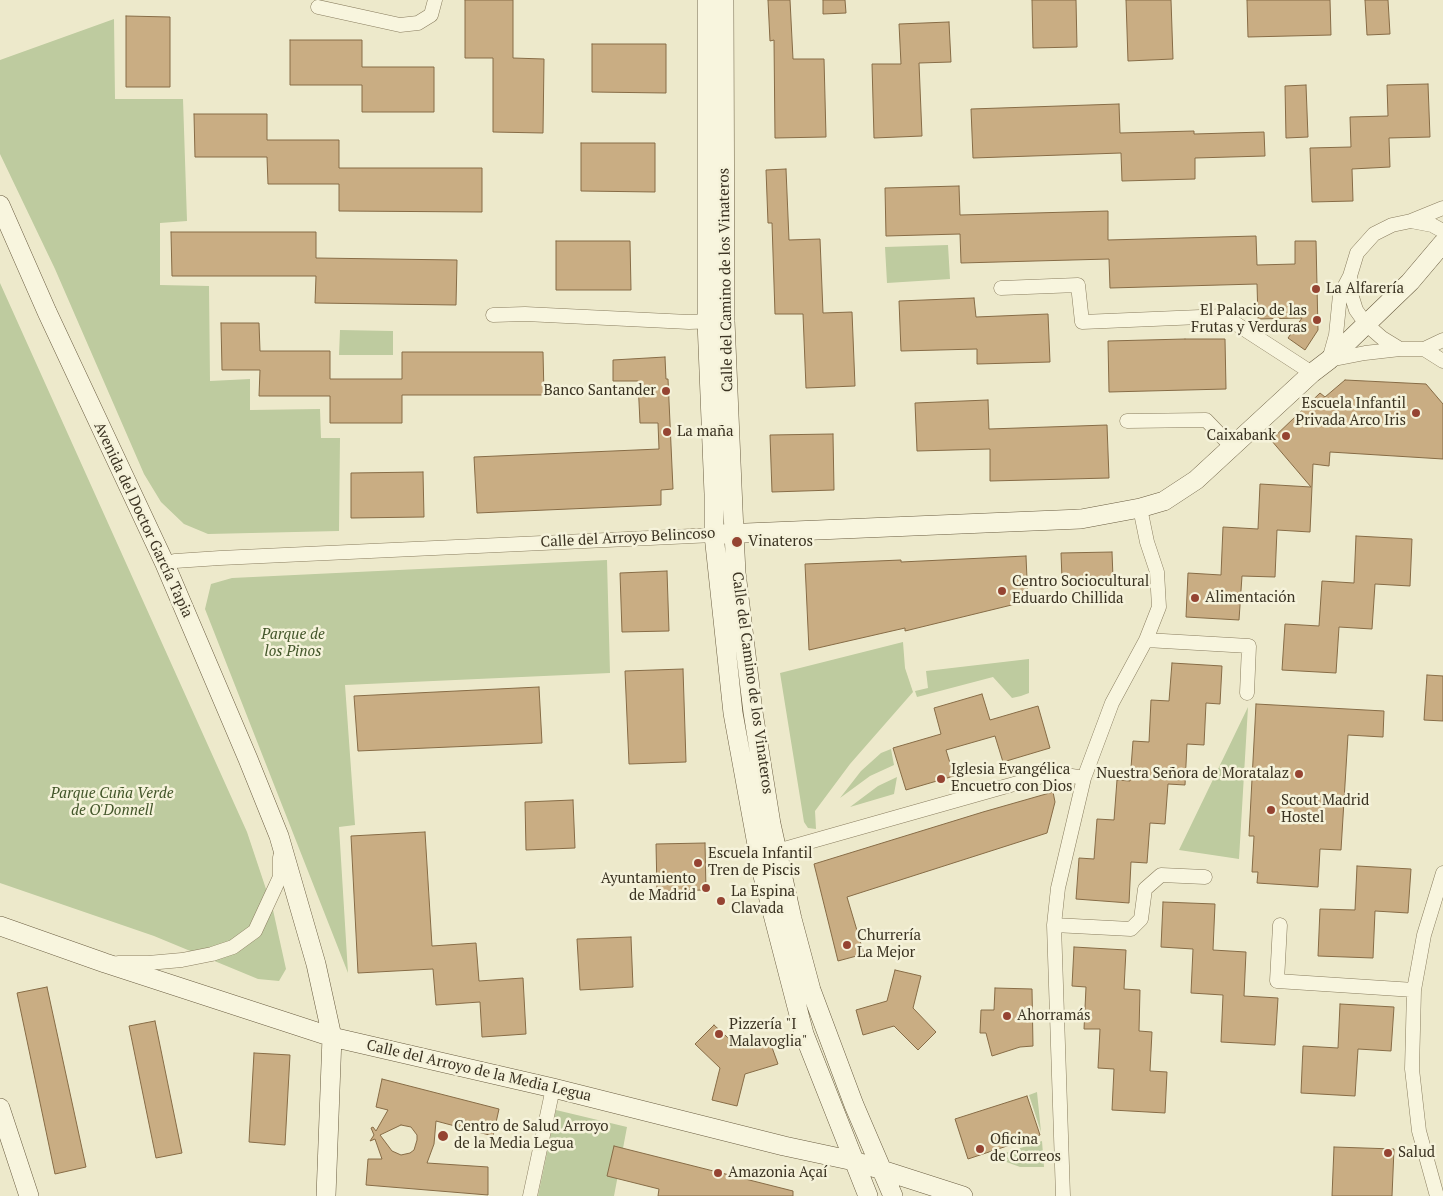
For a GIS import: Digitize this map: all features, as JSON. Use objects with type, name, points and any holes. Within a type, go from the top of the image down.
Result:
[{"type":"street","points":[[318,7],[400,25],[418,23],[431,15],[435,0]]},
{"type":"street","name":"Calle del Camino de los Vinateros","points":[[706,0],[716,321],[736,573],[753,712],[777,851],[792,919],[811,990],[854,1105],[893,1196]]},
{"type":"street","name":"Calle del Camino de los Vinateros","points":[[724,0],[716,321],[714,535],[733,713],[762,872],[804,1034],[868,1196]]},
{"type":"street","name":"Avenida del Doctor García Tapia","points":[[0,206],[47,312],[165,564],[279,836],[316,964],[332,1037],[326,1196]]},
{"type":"street","points":[[1329,360],[1336,335],[1340,295],[1350,276],[1357,254],[1374,234],[1392,225],[1412,221],[1443,208]]},
{"type":"street","points":[[1412,221],[1432,225],[1443,231]]},
{"type":"street","name":"Calle del Arroyo Belincoso","points":[[165,564],[175,561],[220,558],[1081,519],[1140,508],[1164,501],[1196,480],[1233,448],[1410,282],[1443,243]]},
{"type":"street","points":[[1350,276],[1352,297],[1356,310],[1366,324],[1382,338],[1400,349]]},
{"type":"street","points":[[1001,288],[1078,285],[1082,322],[1224,316],[1312,373]]},
{"type":"street","points":[[493,315],[525,314],[689,322],[716,321]]},
{"type":"street","points":[[1424,349],[1443,340]]},
{"type":"street","name":"Calle del Arroyo Belincoso","points":[[1329,360],[1365,353],[1400,349],[1424,349]]},
{"type":"street","points":[[1424,349],[1443,361]]},
{"type":"street","points":[[1127,421],[1206,420],[1233,448]]},
{"type":"street","points":[[1063,1196],[1054,925],[1058,888],[1084,778],[1112,703],[1146,640],[1159,607],[1157,572],[1147,542],[1140,508]]},
{"type":"street","points":[[1146,640],[1248,646],[1247,693]]},
{"type":"street","points":[[777,851],[1053,773],[1084,778]]},
{"type":"street","name":"Avenida del Doctor García Tapia","points":[[105,963],[156,963],[212,954],[233,947],[255,931],[280,877],[279,836]]},
{"type":"street","points":[[1437,1196],[1418,1122],[1412,1068],[1414,990],[1424,935],[1443,872]]},
{"type":"street","points":[[1054,925],[1131,929],[1141,919],[1145,889],[1162,875],[1205,877]]},
{"type":"street","points":[[1280,925],[1277,981],[1414,990]]},
{"type":"street","name":"Calle del Arroyo de la Media Legua","points":[[0,926],[105,963],[332,1037],[554,1088],[784,1146],[854,1161],[963,1196]]},
{"type":"street","points":[[530,1196],[554,1088]]},
{"type":"street","points":[[0,1108],[28,1196]]},
{"type":"green space","points":[[114,19],[115,99],[183,99],[187,221],[160,223],[160,285],[209,286],[210,381],[250,379],[250,410],[320,409],[321,438],[340,438],[339,531],[208,534],[184,524],[161,502],[144,474],[55,269],[0,154],[0,60]]},
{"type":"green space","points":[[948,245],[950,279],[887,283],[885,247]]},
{"type":"green space","name":"Parque Cuña Verde de O'Donnell","points":[[0,283],[247,832],[273,910],[286,969],[279,981],[258,979],[154,936],[0,883]]},
{"type":"green space","points":[[340,330],[393,331],[393,355],[339,355]]},
{"type":"green space","name":"Parque de los Pinos","points":[[607,560],[610,673],[345,685],[355,825],[339,827],[348,973],[205,609],[211,584],[232,578]]},
{"type":"green space","points":[[903,642],[905,668],[913,692],[850,764],[815,811],[816,829],[808,828],[804,822],[780,673]]},
{"type":"green space","points":[[1029,659],[1029,693],[1021,696],[1012,698],[993,677],[917,697],[915,691],[928,688],[926,671]]},
{"type":"green space","points":[[1248,707],[1239,859],[1179,850]]},
{"type":"green space","points":[[891,749],[894,765],[870,776],[840,798],[861,771],[881,753]]},
{"type":"green space","points":[[897,777],[894,794],[850,807],[878,786]]},
{"type":"green space","points":[[1037,1092],[1041,1132],[1029,1095]]},
{"type":"green space","points":[[556,1110],[627,1127],[614,1196],[538,1196]]},
{"type":"green space","points":[[1042,1141],[1044,1167],[1020,1167],[993,1157]]},
{"type":"building","points":[[465,0],[513,0],[513,58],[544,59],[543,133],[493,132],[493,58],[465,58]]},
{"type":"building","points":[[768,0],[790,0],[793,59],[824,59],[826,137],[775,138],[774,40],[770,41]]},
{"type":"building","points":[[823,0],[845,0],[846,13],[823,14]]},
{"type":"building","points":[[1032,0],[1076,0],[1077,47],[1033,48]]},
{"type":"building","points":[[1126,0],[1171,0],[1173,59],[1128,61]]},
{"type":"building","points":[[1247,0],[1330,0],[1331,35],[1248,37]]},
{"type":"building","points":[[1365,0],[1388,0],[1390,34],[1367,35]]},
{"type":"building","points":[[126,16],[170,17],[170,87],[126,87]]},
{"type":"building","points":[[949,22],[951,62],[919,63],[922,136],[874,138],[872,64],[901,64],[899,24]]},
{"type":"building","points":[[290,40],[362,40],[362,67],[434,67],[434,112],[362,112],[362,85],[290,85]]},
{"type":"building","points":[[592,44],[666,44],[666,93],[592,92]]},
{"type":"building","points":[[1428,84],[1430,137],[1389,138],[1390,167],[1352,169],[1353,201],[1312,202],[1310,148],[1351,147],[1350,117],[1388,116],[1387,85]]},
{"type":"building","points":[[1306,85],[1308,137],[1286,138],[1285,86]]},
{"type":"building","points":[[1119,104],[1120,133],[1194,131],[1194,134],[1264,132],[1265,156],[1195,158],[1195,179],[1122,181],[1121,153],[973,158],[971,109]]},
{"type":"building","points":[[194,114],[267,114],[267,140],[339,140],[339,168],[482,168],[482,212],[339,211],[339,184],[268,184],[267,157],[195,157]]},
{"type":"building","points":[[581,143],[655,143],[655,192],[581,191]]},
{"type":"building","points":[[786,169],[789,240],[820,239],[823,313],[852,312],[855,386],[806,388],[803,314],[775,314],[772,223],[768,223],[766,170]]},
{"type":"building","points":[[959,186],[960,215],[1108,211],[1108,240],[1256,236],[1257,265],[1295,264],[1295,241],[1316,241],[1318,330],[1305,350],[1288,338],[1302,318],[1258,319],[1257,284],[1110,288],[1109,259],[961,263],[960,234],[886,236],[885,188]]},
{"type":"building","points":[[171,232],[316,232],[316,258],[457,260],[456,305],[315,303],[316,276],[172,276]]},
{"type":"building","points":[[556,241],[630,241],[631,290],[556,290]]},
{"type":"building","points":[[974,298],[976,317],[1048,314],[1050,362],[977,364],[977,349],[901,351],[899,301]]},
{"type":"building","points":[[221,323],[259,323],[260,351],[330,351],[330,379],[402,379],[402,352],[543,352],[544,395],[402,395],[402,423],[330,423],[330,396],[259,396],[260,370],[222,370]]},
{"type":"building","points":[[1225,339],[1226,389],[1109,392],[1108,341]]},
{"type":"building","points":[[665,357],[666,379],[668,379],[673,489],[661,490],[661,505],[477,513],[474,457],[659,449],[658,423],[640,423],[638,381],[613,381],[613,360]]},
{"type":"building","points":[[1345,380],[1426,384],[1443,404],[1443,459],[1330,452],[1329,466],[1313,464],[1310,532],[1277,530],[1275,577],[1242,576],[1239,620],[1186,617],[1188,573],[1221,575],[1223,527],[1258,529],[1260,484],[1311,487],[1271,440],[1320,393],[1325,397]]},
{"type":"building","points":[[988,400],[989,429],[1107,425],[1109,478],[990,481],[990,449],[917,451],[915,403]]},
{"type":"building","points":[[833,434],[834,490],[772,492],[770,435]]},
{"type":"building","points":[[423,472],[424,517],[351,518],[351,473]]},
{"type":"building","points":[[1356,536],[1412,539],[1410,586],[1375,584],[1372,629],[1339,627],[1336,673],[1282,670],[1285,624],[1319,626],[1322,581],[1354,583]]},
{"type":"building","points":[[1112,552],[1113,578],[1062,579],[1061,553]]},
{"type":"building","points":[[1026,556],[1028,601],[905,631],[905,628],[809,650],[805,564]]},
{"type":"building","points":[[667,571],[669,631],[622,632],[620,573]]},
{"type":"building","points":[[1172,663],[1222,666],[1220,704],[1206,703],[1204,745],[1187,744],[1185,785],[1168,784],[1165,824],[1150,823],[1147,863],[1131,862],[1129,903],[1076,899],[1079,858],[1094,859],[1097,819],[1114,820],[1117,780],[1130,781],[1133,741],[1149,742],[1151,700],[1169,701]]},
{"type":"building","points":[[683,669],[686,762],[629,764],[625,671]]},
{"type":"building","points":[[1427,675],[1443,676],[1443,721],[1424,720]]},
{"type":"building","points":[[539,687],[542,743],[358,751],[354,696]]},
{"type":"building","points":[[982,694],[990,720],[1038,706],[1050,748],[1003,762],[995,736],[946,750],[954,776],[906,790],[893,748],[941,734],[934,708]]},
{"type":"building","name":"Nuestra Señora de Moratalaz","points":[[1256,704],[1384,711],[1383,737],[1348,735],[1341,850],[1320,849],[1318,887],[1257,883],[1258,872],[1252,872],[1254,836],[1249,836]]},
{"type":"building","points":[[1053,792],[1055,802],[1047,833],[847,897],[864,954],[838,961],[814,864]]},
{"type":"building","points":[[573,800],[575,848],[526,850],[525,802]]},
{"type":"building","points":[[425,832],[432,946],[476,943],[479,981],[523,978],[526,1034],[482,1037],[480,1002],[436,1005],[433,969],[358,973],[351,836]]},
{"type":"building","points":[[705,843],[706,890],[657,891],[656,844]]},
{"type":"building","points":[[1357,866],[1411,869],[1408,913],[1375,911],[1373,958],[1318,956],[1320,909],[1355,910]]},
{"type":"building","points":[[1163,902],[1215,904],[1213,950],[1246,952],[1244,996],[1278,998],[1275,1045],[1221,1042],[1223,995],[1191,993],[1193,949],[1161,947]]},
{"type":"building","points":[[631,937],[633,987],[580,990],[577,939]]},
{"type":"building","points":[[1074,947],[1126,950],[1124,989],[1140,990],[1139,1031],[1152,1032],[1150,1071],[1167,1072],[1165,1113],[1112,1110],[1114,1069],[1098,1068],[1100,1029],[1084,1029],[1086,987],[1072,986]]},
{"type":"building","points":[[895,970],[921,976],[913,1008],[936,1032],[918,1050],[894,1026],[863,1035],[856,1010],[887,1001]]},
{"type":"building","points":[[47,987],[86,1167],[55,1174],[17,993]]},
{"type":"building","name":"Ahorramás","points":[[995,988],[1032,989],[1033,1046],[1020,1047],[992,1056],[986,1033],[980,1033],[981,1010],[994,1010]]},
{"type":"building","points":[[1340,1004],[1394,1007],[1391,1051],[1358,1049],[1355,1096],[1301,1093],[1303,1046],[1338,1048]]},
{"type":"building","points":[[155,1021],[182,1153],[156,1158],[129,1026]]},
{"type":"building","points":[[714,1025],[739,1048],[769,1039],[778,1064],[745,1074],[737,1106],[712,1100],[720,1068],[695,1044]]},
{"type":"building","points":[[254,1053],[290,1055],[285,1145],[249,1142]]},
{"type":"building","name":"Centro de Salud Arroyo de la Media Legua","points":[[382,1079],[499,1109],[493,1136],[436,1121],[434,1144],[427,1163],[488,1167],[488,1195],[366,1185],[368,1159],[382,1159],[375,1139],[370,1141],[374,1135],[371,1128],[373,1127],[376,1131],[388,1110],[376,1107]],"holes":[[[401,1125],[411,1127],[417,1135],[417,1140],[414,1150],[410,1153],[401,1155],[392,1151],[380,1135]]]},
{"type":"building","points":[[1027,1096],[1040,1135],[968,1159],[955,1119]]},
{"type":"building","points":[[614,1146],[793,1191],[793,1196],[658,1196],[659,1189],[607,1176]]},
{"type":"building","points":[[1334,1147],[1394,1149],[1392,1196],[1332,1196]]},
{"type":"place","name":"La Alfarería","points":[[1316,289]]},
{"type":"place","name":"El Palacio de las Frutas y Verduras","points":[[1317,320]]},
{"type":"place","name":"Banco Santander","points":[[666,391]]},
{"type":"place","name":"Escuela Infantil Privada Arco Iris","points":[[1416,413]]},
{"type":"place","name":"La maña","points":[[667,432]]},
{"type":"place","name":"Caixabank","points":[[1286,436]]},
{"type":"place","name":"Vinateros","points":[[737,542]]},
{"type":"place","name":"Centro Sociocultural Eduardo Chillida","points":[[1002,591]]},
{"type":"place","name":"Alimentación","points":[[1195,598]]},
{"type":"place","name":"Nuestra Señora de Moratalaz","points":[[1299,774]]},
{"type":"place","name":"Iglesia Evangélica Encuetro con Dios","points":[[941,779]]},
{"type":"place","name":"Scout Madrid Hostel","points":[[1271,810]]},
{"type":"place","name":"Escuela Infantil Tren de Piscis","points":[[698,863]]},
{"type":"place","name":"Ayuntamiento de Madrid","points":[[706,888]]},
{"type":"place","name":"La Espina Clavada","points":[[721,901]]},
{"type":"place","name":"Churrería La Mejor","points":[[847,945]]},
{"type":"place","name":"Ahorramás","points":[[1007,1016]]},
{"type":"place","name":"Pizzería \"I Malavoglia\"","points":[[719,1034]]},
{"type":"place","name":"Centro de Salud Arroyo de la Media Legua","points":[[443,1136]]},
{"type":"place","name":"Oficina de Correos","points":[[980,1149]]},
{"type":"place","name":"Salud","points":[[1388,1153]]},
{"type":"place","name":"Amazonia Açaí","points":[[718,1173]]}]
